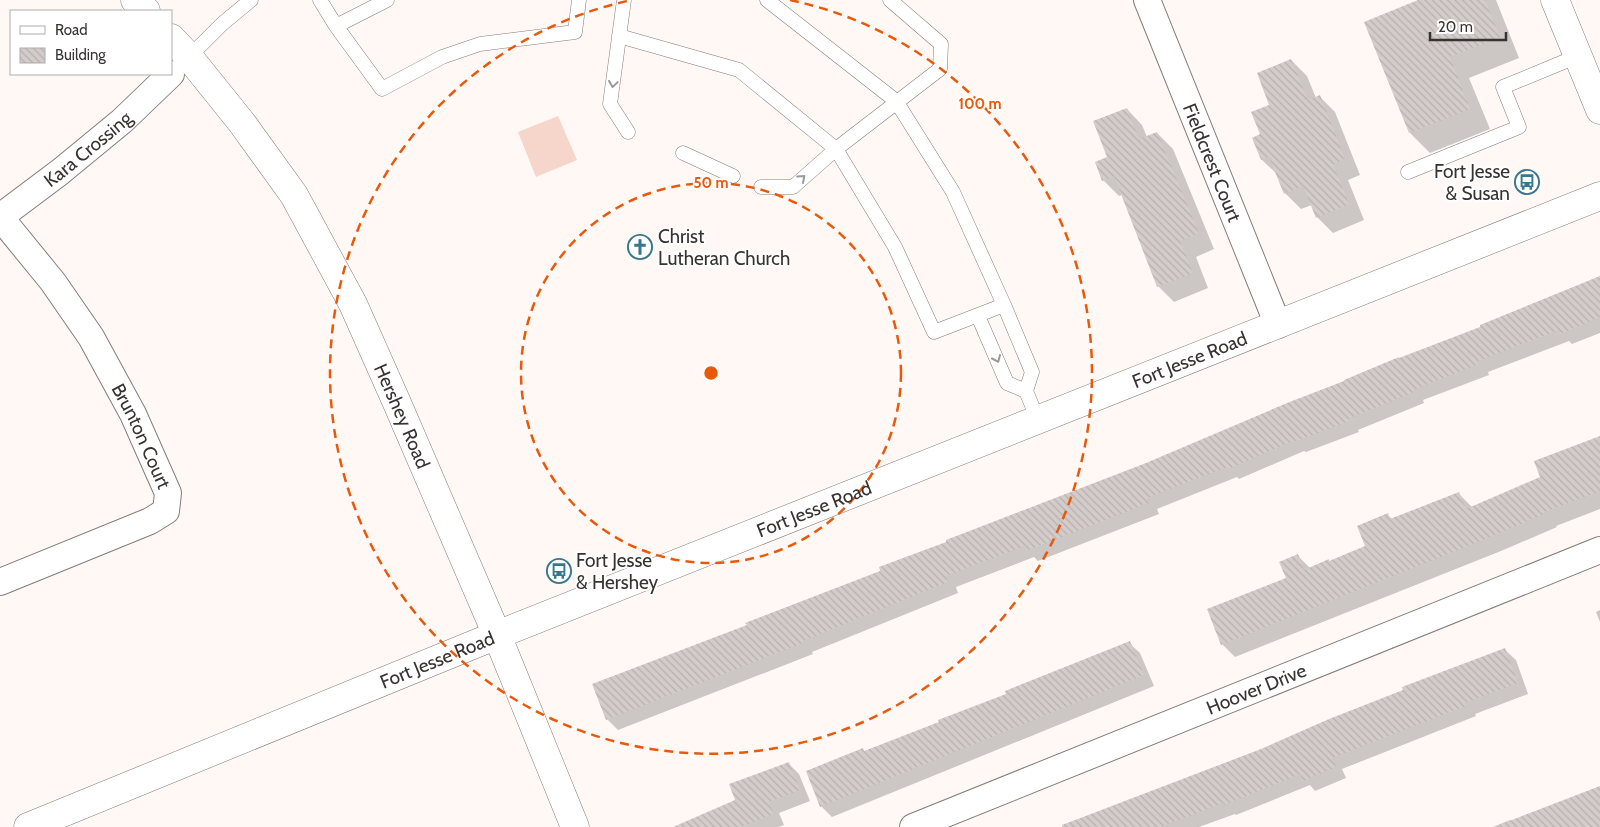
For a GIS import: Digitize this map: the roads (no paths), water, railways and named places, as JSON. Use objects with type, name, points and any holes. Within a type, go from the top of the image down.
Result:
[{"type":"main road","points":[[135,0],[145,10]]},
{"type":"main road","points":[[1555,0],[1600,110]]},
{"type":"main road","name":"Hershey Road","points":[[176,60],[242,123],[294,195],[349,296],[398,403],[497,635],[575,827]]},
{"type":"main road","name":"Fort Jesse Road","points":[[28,827],[497,635],[1600,196]]},
{"type":"street","name":"Fieldcrest Court","points":[[1147,0],[1278,325]]},
{"type":"street","name":"Kara Crossing","points":[[0,217],[60,172],[122,121],[163,75]]},
{"type":"street","name":"Brunton Court","points":[[0,217],[54,282],[91,337],[133,414],[168,493],[166,511],[150,521],[0,582]]},
{"type":"street","name":"Hoover Drive","points":[[913,827],[1600,550]]},
{"type":"lane","points":[[176,60],[251,0]]},
{"type":"lane","points":[[320,0],[336,26],[382,89],[442,57],[480,44],[575,32],[579,0]]},
{"type":"lane","points":[[336,26],[387,0]]},
{"type":"lane","points":[[624,0],[610,104],[628,132]]},
{"type":"lane","points":[[767,0],[896,101],[953,192],[1004,305],[1032,372],[1026,391],[1038,420]]},
{"type":"lane","points":[[761,188],[793,187],[836,148],[940,69],[941,44],[890,0]]},
{"type":"lane","points":[[619,36],[739,70],[836,148],[895,247],[934,332],[1004,305]]},
{"type":"lane","points":[[1408,172],[1519,128],[1503,88],[1578,56]]},
{"type":"lane","points":[[684,153],[733,176]]},
{"type":"lane","points":[[978,316],[1007,383],[1026,391]]},
{"type":"place","name":"Fort Jesse & Susan","points":[[1527,182]]},
{"type":"place","name":"Christ Lutheran Church","points":[[640,247]]},
{"type":"place","name":"Fort Jesse & Hershey","points":[[559,571]]}]
